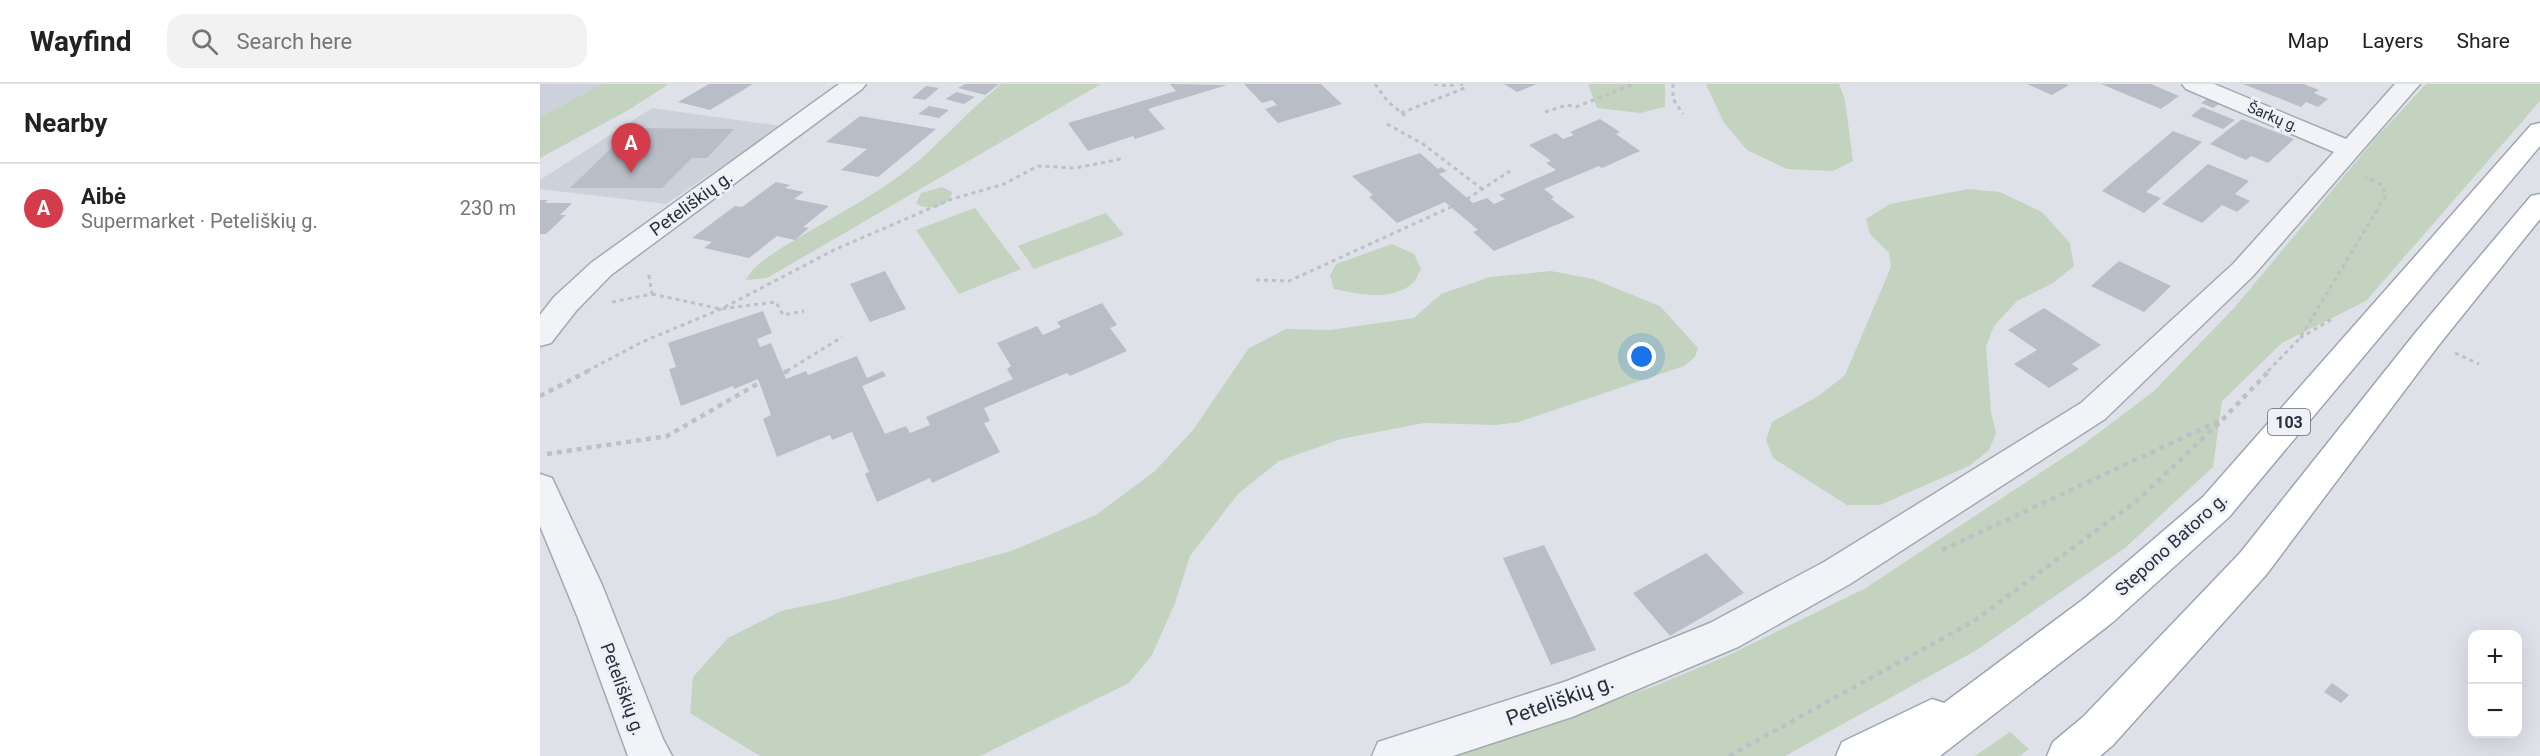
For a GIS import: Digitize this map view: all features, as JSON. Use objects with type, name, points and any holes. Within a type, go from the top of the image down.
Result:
[{"type":"main road","name":"Stepono Batoro g.","points":[[1907,756],[2099,610],[2216,507],[2540,130]]},
{"type":"main road","points":[[2068,756],[2098,731],[2253,564],[2427,339],[2540,202]]},
{"type":"main road","name":"103","points":[[1857,756],[2006,681]]},
{"type":"street","name":"Peteliškių g.","points":[[540,336],[565,304],[601,269],[854,84]]},
{"type":"street","name":"Šarkų g.","points":[[2194,84],[2347,155]]},
{"type":"street","points":[[2347,155],[2408,84]]},
{"type":"street","name":"Peteliškių g.","points":[[1393,756],[1572,698],[1724,635],[1837,573],[2093,411],[2243,270],[2347,155]]},
{"type":"street","name":"Peteliškių g.","points":[[540,488],[559,526],[602,631],[646,752],[651,756]]},
{"type":"path","points":[[1375,84],[1388,102],[1407,117]]},
{"type":"path","points":[[1401,113],[1465,88],[1459,84],[1448,86],[1434,84]]},
{"type":"path","points":[[1545,112],[1567,105],[1576,107],[1634,84]]},
{"type":"path","points":[[1673,84],[1673,99],[1683,114]]},
{"type":"path","points":[[1387,124],[1423,144],[1482,189]]},
{"type":"path","points":[[1729,756],[1974,621],[2139,499],[2224,418],[2300,338],[2386,195],[2381,185],[2347,155]]},
{"type":"path","points":[[540,396],[642,342],[722,309],[836,249],[952,199],[1004,184],[1038,166],[1075,168],[1121,159]]},
{"type":"path","points":[[1467,199],[1510,171]]},
{"type":"path","points":[[1257,280],[1289,281],[1451,207]]},
{"type":"path","points":[[652,294],[722,309],[776,302],[783,315],[804,311]]},
{"type":"path","points":[[784,373],[842,337]]},
{"type":"path","points":[[540,455],[667,436],[759,383]]},
{"type":"path","points":[[1935,553],[2224,418]]},
{"type":"shaded area","points":[[540,84],[602,84],[540,117]]},
{"type":"shaded area","points":[[652,108],[781,126],[666,204],[540,189],[540,180]]},
{"type":"green space","points":[[602,84],[669,84],[627,111],[540,158],[540,117]]},
{"type":"green space","points":[[1001,84],[1101,84],[767,278],[746,280],[750,273],[769,256],[863,200],[910,168]]},
{"type":"green space","points":[[1588,84],[1665,84],[1665,107],[1640,113],[1597,108]]},
{"type":"green space","points":[[1706,84],[1839,84],[1845,100],[1853,161],[1833,171],[1787,169],[1747,150],[1724,123]]},
{"type":"green space","points":[[2426,84],[2540,84],[2540,101],[2366,301],[2282,343],[2222,401],[2213,467],[2125,548],[1975,651],[1785,756],[1452,756],[1652,687],[1729,655],[1864,589],[2081,446],[2154,391],[2235,307],[2374,140]]},
{"type":"green space","points":[[942,187],[952,192],[943,204],[926,207],[916,203],[921,193]]},
{"type":"green space","points":[[1968,189],[2000,192],[2042,212],[2070,243],[2074,266],[2053,283],[2017,301],[1994,326],[1986,347],[1991,412],[1996,433],[1989,450],[1969,466],[1880,505],[1847,505],[1773,458],[1766,440],[1772,422],[1820,395],[1845,375],[1891,267],[1889,253],[1870,234],[1866,219],[1890,204]]},
{"type":"green space","points":[[975,208],[1021,269],[959,294],[916,230]]},
{"type":"green space","points":[[1106,213],[1124,235],[1034,269],[1018,246]]},
{"type":"green space","points":[[1392,244],[1414,254],[1421,269],[1414,282],[1396,292],[1376,295],[1334,289],[1330,276],[1336,264]]},
{"type":"green space","points":[[1551,271],[1593,279],[1660,306],[1698,348],[1695,357],[1684,366],[1519,422],[1496,425],[1424,423],[1341,439],[1279,461],[1238,494],[1190,556],[1175,603],[1152,655],[1129,683],[980,756],[760,756],[690,713],[693,677],[728,638],[781,611],[838,599],[1011,551],[1096,515],[1155,471],[1193,430],[1249,348],[1286,329],[1330,330],[1414,318],[1441,294],[1490,277]]},
{"type":"green space","points":[[2010,732],[2029,749],[2020,756],[1975,756]]},
{"type":"building","points":[[709,84],[753,84],[710,110],[678,102]]},
{"type":"building","points":[[965,84],[999,84],[985,95],[958,88]]},
{"type":"building","points":[[1170,84],[1227,85],[1148,109],[1165,129],[1135,139],[1133,136],[1088,151],[1068,123],[1176,91]]},
{"type":"building","points":[[1244,84],[1321,84],[1342,104],[1278,123],[1265,109],[1277,105],[1272,100],[1262,103]]},
{"type":"building","points":[[1504,84],[1537,84],[1517,92]]},
{"type":"building","points":[[2027,84],[2066,84],[2069,85],[2052,95]]},
{"type":"building","points":[[2101,84],[2151,84],[2179,96],[2161,109]]},
{"type":"building","points":[[2243,84],[2304,84],[2319,90],[2314,93],[2328,99],[2318,107],[2306,102],[2301,107]]},
{"type":"building","points":[[926,86],[939,88],[925,100],[912,98]]},
{"type":"building","points":[[957,92],[975,97],[964,104],[945,99]]},
{"type":"building","points":[[2207,99],[2219,104],[2213,108],[2201,103]]},
{"type":"building","points":[[929,106],[949,110],[939,118],[918,114]]},
{"type":"building","points":[[2202,107],[2235,120],[2223,129],[2191,116]]},
{"type":"building","points":[[860,116],[936,129],[878,177],[841,170],[867,149],[826,142]]},
{"type":"building","points":[[1600,119],[1620,132],[1616,134],[1640,151],[1602,168],[1599,166],[1544,189],[1554,197],[1551,199],[1575,217],[1494,251],[1473,232],[1478,230],[1445,202],[1397,223],[1369,197],[1373,195],[1352,176],[1420,153],[1438,169],[1441,167],[1447,171],[1439,174],[1473,203],[1487,198],[1494,204],[1505,199],[1499,195],[1556,170],[1546,163],[1551,161],[1529,145],[1556,133],[1563,139],[1574,135],[1570,132]]},
{"type":"building","points":[[2242,119],[2294,139],[2268,163],[2251,156],[2246,160],[2210,144]]},
{"type":"building","points":[[632,128],[734,129],[707,158],[692,158],[662,188],[570,188]]},
{"type":"building","points":[[2173,131],[2202,142],[2146,192],[2161,198],[2144,213],[2102,191]]},
{"type":"building","points":[[2208,164],[2249,181],[2235,194],[2250,201],[2237,212],[2222,205],[2202,223],[2162,204]]},
{"type":"building","points":[[776,182],[790,185],[785,188],[804,192],[794,199],[829,206],[803,227],[809,228],[795,240],[777,236],[749,258],[704,248],[712,242],[692,238],[735,206],[742,207]]},
{"type":"building","points":[[540,200],[548,200],[545,203],[572,203],[560,215],[566,215],[546,234],[540,234]]},
{"type":"building","points":[[2119,261],[2171,286],[2144,312],[2091,286]]},
{"type":"building","points":[[885,271],[906,309],[870,322],[850,284]]},
{"type":"building","points":[[1102,303],[1117,325],[1110,328],[1127,351],[1070,376],[1067,373],[984,408],[990,421],[984,423],[1000,452],[932,483],[930,478],[877,502],[865,474],[869,472],[852,432],[832,440],[830,435],[777,457],[763,419],[771,415],[758,379],[681,406],[669,369],[676,367],[668,343],[763,311],[772,333],[757,339],[760,347],[771,343],[786,379],[806,371],[808,375],[857,356],[867,378],[883,371],[886,376],[862,386],[885,434],[906,426],[910,433],[930,425],[926,417],[1013,379],[1007,369],[1011,366],[997,343],[1037,326],[1043,335],[1061,327],[1057,322]]},
{"type":"building","points":[[2044,308],[2101,345],[2072,364],[2079,369],[2049,388],[2014,364],[2037,350],[2008,330]]},
{"type":"building","points":[[1544,545],[1596,650],[1551,665],[1503,558]]},
{"type":"building","points":[[1706,553],[1744,593],[1670,636],[1633,593]]},
{"type":"building","points":[[2332,683],[2349,695],[2341,703],[2324,692]]},
{"type":"place","name":"Aibė","points":[[631,173]]}]
